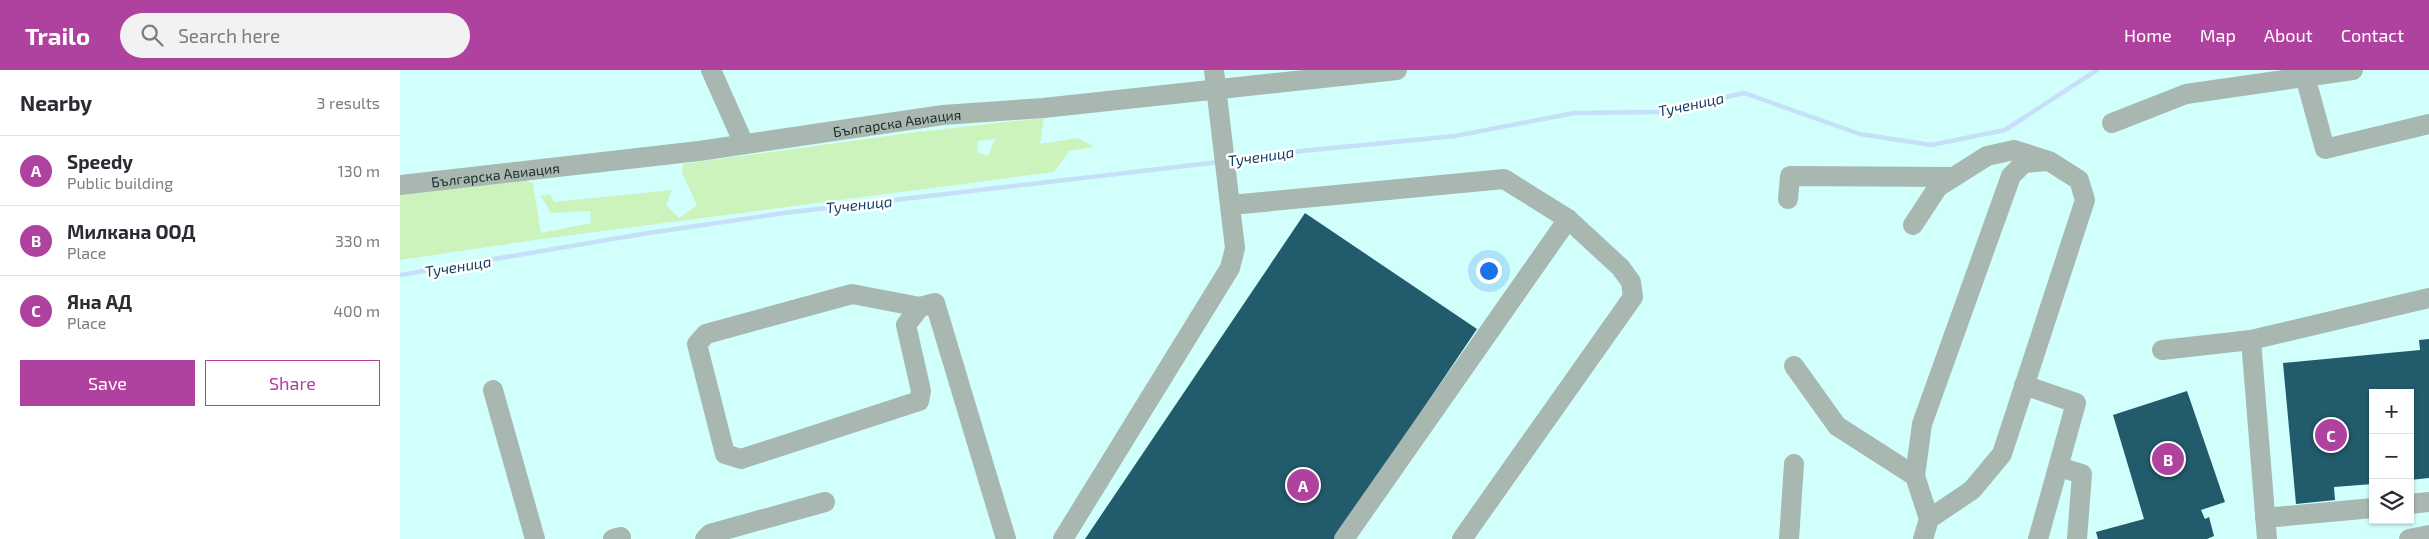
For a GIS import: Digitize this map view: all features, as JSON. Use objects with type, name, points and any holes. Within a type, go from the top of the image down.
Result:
[{"type":"street","points":[[711,70],[744,144]]},
{"type":"street","name":"Българска Авиация","points":[[400,186],[744,144],[943,115],[1043,108],[1215,80],[1397,70]]},
{"type":"street","points":[[2112,123],[2186,94],[2353,70]]},
{"type":"street","points":[[2305,76],[2325,149],[2429,124]]},
{"type":"street","points":[[1062,539],[1230,268],[1235,248],[1215,80]]},
{"type":"street","points":[[1913,225],[1938,187],[1987,156],[2014,150],[2049,161],[2079,180],[2084,200],[2002,454],[1972,490],[1929,519]]},
{"type":"street","points":[[1923,539],[1929,519],[1915,476],[1922,424],[2011,176],[2024,163],[2049,161]]},
{"type":"street","points":[[1788,199],[1790,176],[1954,177]]},
{"type":"street","points":[[1231,205],[1504,178],[1568,219],[1622,268],[1631,282],[1633,296],[1462,539]]},
{"type":"street","points":[[1344,539],[1568,219]]},
{"type":"street","points":[[920,307],[906,326],[921,391],[919,401],[741,459],[726,454],[697,344],[706,334],[852,294],[920,307],[935,303],[1006,539]]},
{"type":"street","points":[[2162,350],[2251,340],[2429,298]]},
{"type":"street","points":[[2251,340],[2267,539]]},
{"type":"street","points":[[1794,366],[1837,426],[1915,476]]},
{"type":"street","points":[[2024,385],[2076,403],[2038,539]]},
{"type":"street","points":[[493,390],[535,539]]},
{"type":"street","points":[[1789,539],[1794,464]]},
{"type":"street","points":[[2059,467],[2082,474],[2077,539]]},
{"type":"street","points":[[705,539],[710,534],[825,502]]},
{"type":"street","points":[[2414,504],[2429,502]]},
{"type":"street","points":[[2264,518],[2369,508]]},
{"type":"street","points":[[2409,539],[2429,535]]},
{"type":"green space","points":[[1044,118],[1040,144],[1078,138],[1094,147],[1069,151],[1054,172],[542,239],[400,260],[400,195],[525,180],[533,184],[541,233],[591,223],[590,211],[551,213],[541,196],[550,194],[554,202],[672,190],[666,205],[679,218],[697,205],[682,173],[683,164],[917,132]],"holes":[[[995,139],[988,156],[977,152],[978,141]]]},
{"type":"building","points":[[1305,213],[1477,329],[1335,539],[1085,539]]},
{"type":"building","points":[[2429,339],[2429,478],[2414,480],[2414,389],[2369,389],[2369,484],[2334,487],[2335,500],[2296,504],[2283,363],[2420,350],[2419,340]]},
{"type":"building","points":[[2187,391],[2225,502],[2201,510],[2205,519],[2209,517],[2214,536],[2207,539],[2098,539],[2096,532],[2144,519],[2113,415]]},
{"type":"waterway","name":"Тученица","points":[[1229,161],[1302,151],[1455,136],[1574,113],[1660,112],[1744,93],[1860,134],[1931,145],[2005,130],[2097,70]]},
{"type":"waterway","name":"Тученица","points":[[400,275],[642,234],[784,213],[1219,162]]},
{"type":"place","name":"Яна АД","points":[[2331,435]]},
{"type":"place","name":"Милкана OOД","points":[[2168,459]]},
{"type":"place","name":"Speedy","points":[[1303,485]]}]
